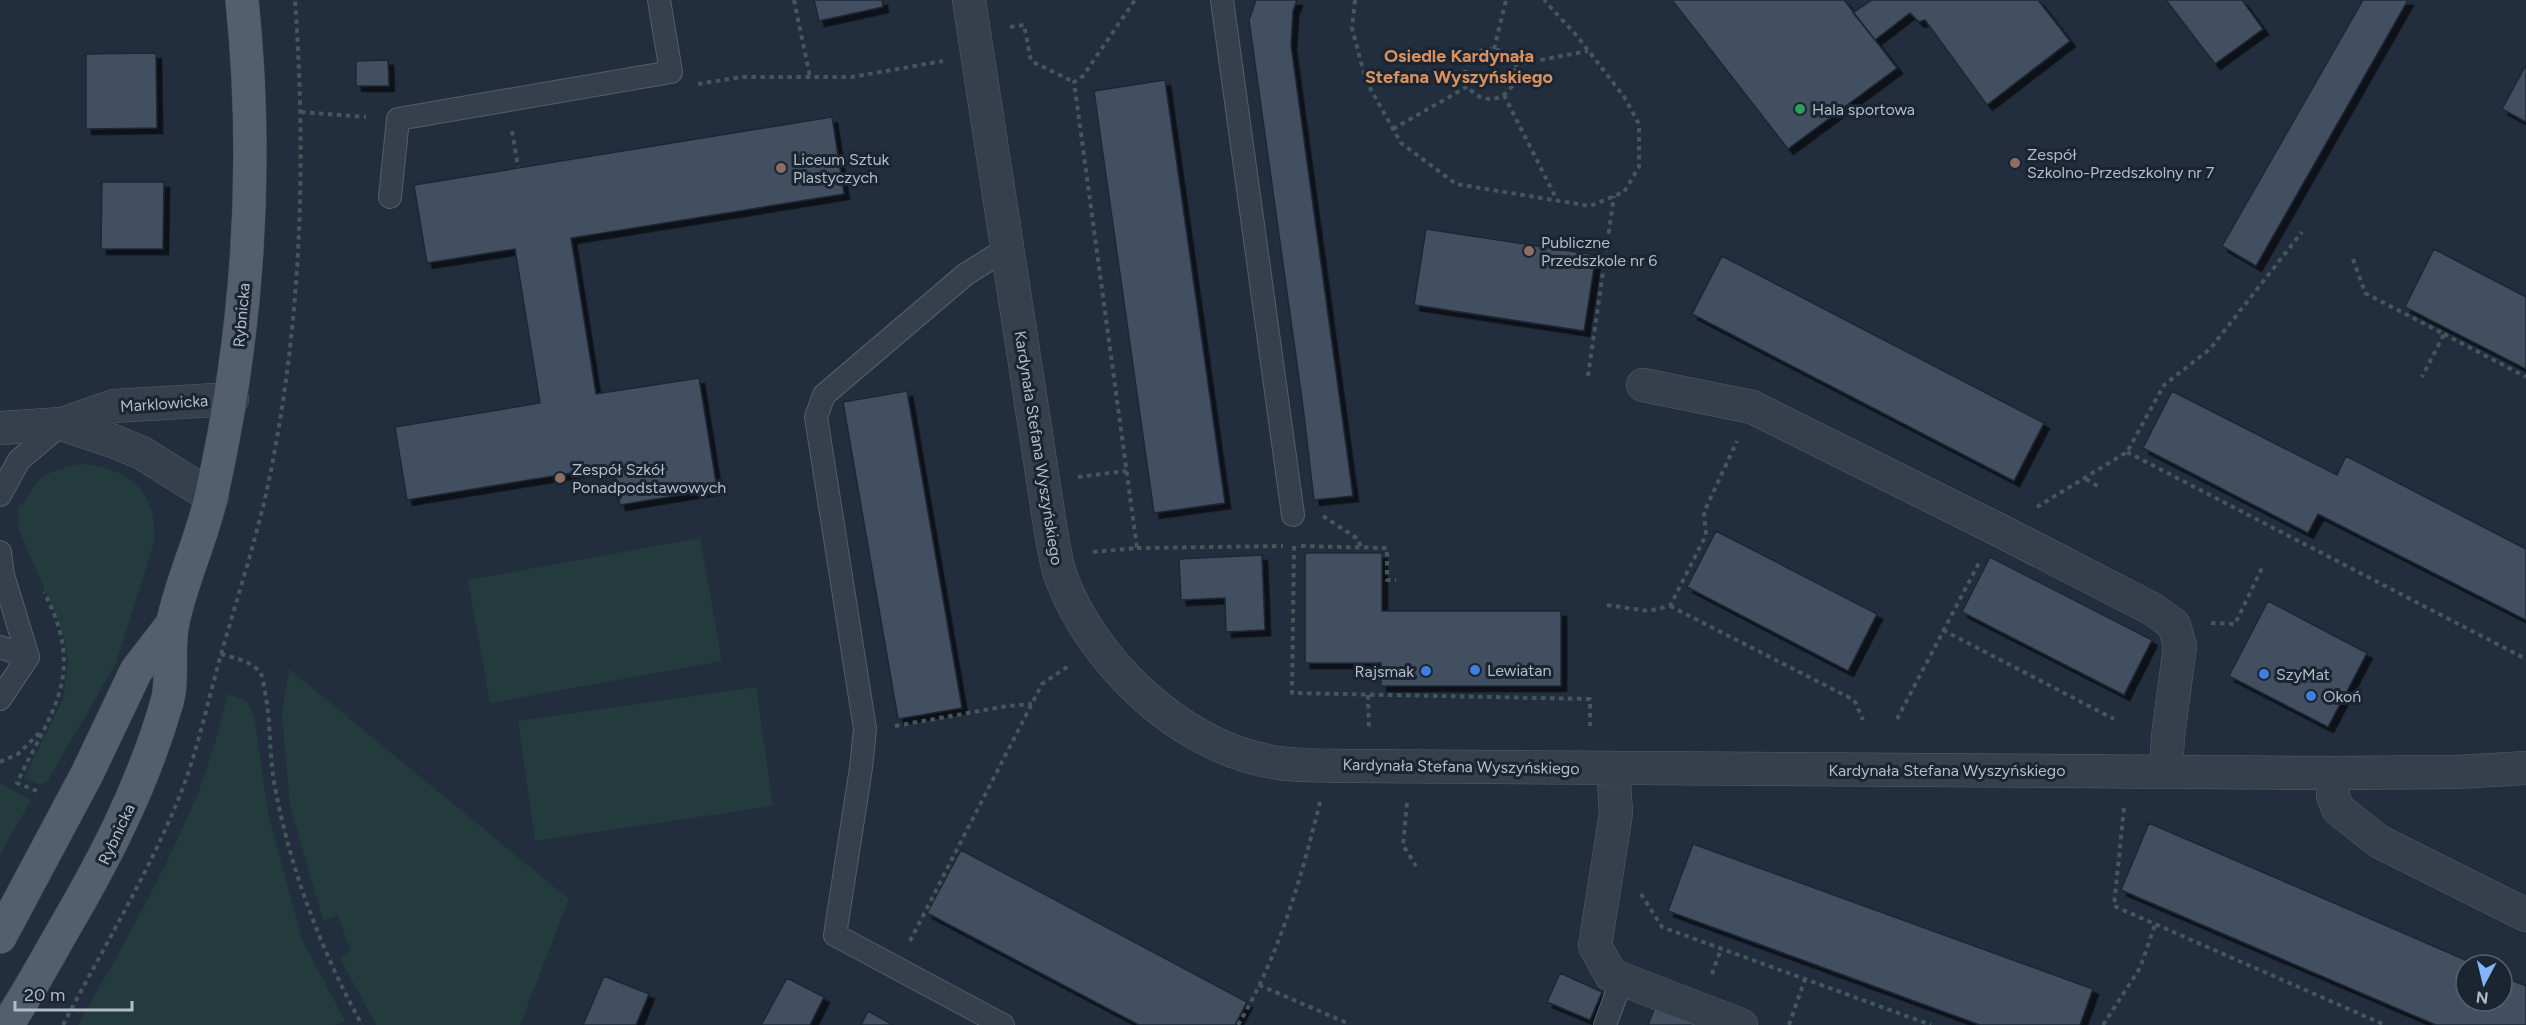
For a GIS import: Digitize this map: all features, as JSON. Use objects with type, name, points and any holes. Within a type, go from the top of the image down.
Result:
[{"type":"main road","name":"Rybnicka","points":[[7,1025],[31,989],[100,869],[130,806],[168,699],[172,623],[212,497],[232,399],[243,310],[250,182],[247,54],[242,0]]},
{"type":"main road","name":"Rybnicka","points":[[0,937],[87,774],[136,671],[172,623]]},
{"type":"street","name":"Kardynała Stefana Wyszyńskiego","points":[[969,0],[1051,532],[1060,575],[1084,625],[1108,660],[1141,695],[1184,726],[1227,748],[1267,761],[1355,766],[2333,773],[2458,772],[2526,768]]},
{"type":"street","points":[[1643,385],[1752,407],[2154,610],[2174,625],[2180,646],[2168,736],[2166,772]]},
{"type":"street","name":"Marklowicka","points":[[0,428],[62,424],[114,406],[232,399]]},
{"type":"street","name":"Marklowicka","points":[[62,424],[142,453],[212,497]]},
{"type":"street","points":[[1613,768],[1616,813],[1595,946],[1611,975],[1741,1025]]},
{"type":"street","points":[[2333,773],[2333,796],[2338,809],[2378,841],[2526,915]]},
{"type":"lane","points":[[390,197],[398,119],[671,72],[659,0]]},
{"type":"lane","points":[[1222,0],[1293,515]]},
{"type":"lane","points":[[1003,1025],[836,935],[865,729],[816,417],[824,395],[966,274],[1008,248]]},
{"type":"lane","points":[[0,495],[19,460],[62,424]]},
{"type":"lane","points":[[0,552],[3,575],[28,657]]},
{"type":"lane","points":[[0,648],[28,657]]},
{"type":"lane","points":[[0,699],[28,657]]},
{"type":"lane","points":[[1605,1025],[1622,979]]},
{"type":"path","points":[[794,0],[810,77]]},
{"type":"path","points":[[1074,82],[1083,76],[1135,0]]},
{"type":"path","points":[[1355,0],[1352,28],[1365,81],[1401,143],[1456,184],[1590,206],[1624,192],[1639,167],[1639,124],[1625,98],[1544,0]]},
{"type":"path","points":[[1494,49],[1506,0]]},
{"type":"path","points":[[1004,28],[1024,25],[1031,61],[1074,82]]},
{"type":"path","points":[[1494,49],[1506,54],[1514,65],[1514,81],[1504,95],[1488,99],[1480,97],[1468,86],[1465,70],[1472,56],[1479,51],[1494,49]]},
{"type":"path","points":[[1514,65],[1588,51]]},
{"type":"path","points":[[696,85],[741,77],[852,77],[953,60]]},
{"type":"path","points":[[1074,82],[1137,548]]},
{"type":"path","points":[[1393,129],[1468,86]]},
{"type":"path","points":[[1504,95],[1558,201]]},
{"type":"path","points":[[301,112],[398,119]]},
{"type":"path","points":[[1588,376],[1614,196]]},
{"type":"path","points":[[2033,509],[2086,479],[2127,452],[2164,384],[2210,349],[2302,232]]},
{"type":"path","points":[[2353,260],[2366,293],[2526,377]]},
{"type":"path","points":[[2422,377],[2444,334]]},
{"type":"path","points":[[2127,452],[2526,659]]},
{"type":"path","points":[[1670,606],[1706,535],[1704,512],[1725,466]]},
{"type":"path","points":[[1068,478],[1126,471]]},
{"type":"path","points":[[2086,479],[2101,488]]},
{"type":"path","points":[[1292,546],[1292,693],[1590,699],[1590,726]]},
{"type":"path","points":[[1091,552],[1137,548],[1292,546],[1387,548],[1387,580],[1396,580]]},
{"type":"path","points":[[1897,719],[1982,556]]},
{"type":"path","points":[[2202,623],[2235,624],[2262,568]]},
{"type":"path","points":[[1607,605],[1648,611],[1670,606],[1854,699],[1863,720]]},
{"type":"path","points":[[1942,630],[2114,719]]},
{"type":"path","points":[[221,654],[249,663],[261,674],[269,712],[274,780],[286,837],[314,922],[345,994],[362,1025]]},
{"type":"path","points":[[913,936],[1042,684],[1078,660]]},
{"type":"path","points":[[1368,695],[1370,733]]},
{"type":"path","points":[[891,727],[1007,706],[1033,704]]},
{"type":"path","points":[[0,762],[18,753],[43,729]]},
{"type":"path","points":[[1238,1025],[1259,985],[1291,910],[1321,801]]},
{"type":"path","points":[[1407,801],[1403,845],[1416,866]]},
{"type":"path","points":[[2122,826],[2114,906],[2385,1025]]},
{"type":"path","points":[[1639,891],[1662,927],[1920,1023],[1931,1025]]},
{"type":"path","points":[[2103,1025],[2140,968],[2155,924]]},
{"type":"path","points":[[1789,1025],[1805,979]]},
{"type":"path","points":[[1259,985],[1347,1023]]},
{"type":"green space","points":[[80,464],[113,471],[137,485],[146,496],[151,509],[154,543],[116,663],[47,782],[40,784],[24,778],[63,699],[68,664],[66,645],[58,621],[19,530],[18,507],[38,482],[48,474]]},
{"type":"green space","points":[[700,538],[722,661],[490,703],[468,580]]},
{"type":"green space","points":[[289,669],[569,899],[520,1025],[376,1025],[340,958],[350,951],[338,915],[323,920],[290,805],[282,715]]},
{"type":"green space","points":[[756,687],[773,806],[535,841],[518,721]]},
{"type":"green space","points":[[228,694],[247,701],[255,721],[268,814],[302,939],[345,1021],[335,1025],[78,1025],[138,918],[180,835],[208,766]]},
{"type":"green space","points":[[0,783],[31,800],[0,855]]},
{"type":"building","points":[[814,0],[882,0],[883,7],[819,21]]},
{"type":"building","points":[[1256,0],[1297,0],[1293,11],[1291,45],[1353,496],[1314,500],[1249,20]]},
{"type":"building","name":"Hala sportowa","points":[[1672,0],[1844,0],[1897,68],[1788,149]]},
{"type":"building","points":[[1872,0],[2038,0],[2070,41],[1987,105],[1925,20],[1919,22],[1910,13],[1875,40],[1853,13]]},
{"type":"building","points":[[2166,0],[2242,0],[2263,29],[2215,64]]},
{"type":"building","points":[[2363,0],[2408,0],[2256,266],[2222,246]]},
{"type":"building","points":[[156,53],[157,128],[86,129],[86,54]]},
{"type":"building","points":[[388,60],[389,86],[356,86],[356,61]]},
{"type":"building","points":[[2526,65],[2526,122],[2502,109]]},
{"type":"building","points":[[1165,80],[1225,503],[1154,513],[1094,91]]},
{"type":"building","points":[[832,117],[844,194],[571,238],[596,394],[699,378],[717,489],[620,505],[614,466],[407,500],[395,427],[540,403],[515,249],[427,263],[414,185]]},
{"type":"building","points":[[102,182],[164,182],[163,249],[101,249]]},
{"type":"building","points":[[1426,229],[1596,255],[1584,331],[1414,305]]},
{"type":"building","points":[[2434,249],[2526,297],[2526,369],[2405,307]]},
{"type":"building","points":[[1722,256],[2044,423],[2014,481],[1692,314]]},
{"type":"building","points":[[907,391],[962,708],[898,719],[843,402]]},
{"type":"building","points":[[2172,391],[2337,475],[2346,456],[2526,549],[2526,620],[2318,514],[2308,533],[2143,448]]},
{"type":"building","points":[[1716,531],[1877,614],[1848,671],[1687,587]]},
{"type":"building","points":[[1305,553],[1382,553],[1382,611],[1561,611],[1561,686],[1381,686],[1381,663],[1305,663]]},
{"type":"building","points":[[1262,555],[1265,630],[1226,632],[1225,598],[1181,600],[1179,559]]},
{"type":"building","points":[[1990,557],[2152,640],[2124,695],[1962,612]]},
{"type":"building","points":[[2268,601],[2367,653],[2328,727],[2229,676]]},
{"type":"building","points":[[2149,823],[2454,955],[2454,1013],[2514,1013],[2514,981],[2526,986],[2526,1025],[2436,1025],[2121,890]]},
{"type":"building","points":[[1693,844],[2093,989],[2080,1025],[1980,1025],[1668,911]]},
{"type":"building","points":[[961,850],[1247,1002],[1235,1025],[1139,1025],[927,913]]},
{"type":"building","points":[[1560,973],[1602,992],[1590,1020],[1547,1002]]},
{"type":"building","points":[[604,976],[649,994],[636,1025],[583,1025]]},
{"type":"building","points":[[787,978],[824,997],[810,1025],[761,1025]]},
{"type":"building","points":[[1655,1007],[1700,1025],[1648,1025]]},
{"type":"building","points":[[868,1011],[893,1025],[861,1025]]},
{"type":"place","name":"Hala sportowa","points":[[1800,109]]},
{"type":"place","name":"Zespół Szkolno-Przedszkolny nr 7","points":[[2015,163]]},
{"type":"place","name":"Liceum Sztuk Plastyczych","points":[[781,168]]},
{"type":"place","name":"Publiczne Przedszkole nr 6","points":[[1529,251]]},
{"type":"place","name":"Zespół Szkół Ponadpodstawowych","points":[[560,478]]},
{"type":"place","name":"Lewiatan","points":[[1475,670]]},
{"type":"place","name":"Rajsmak","points":[[1426,671]]},
{"type":"place","name":"SzyMat","points":[[2264,674]]},
{"type":"place","name":"Okoń","points":[[2311,696]]},
{"type":"district","name":"Osiedle Kardynała Stefana Wyszyńskiego","points":[[1459,66]]}]
